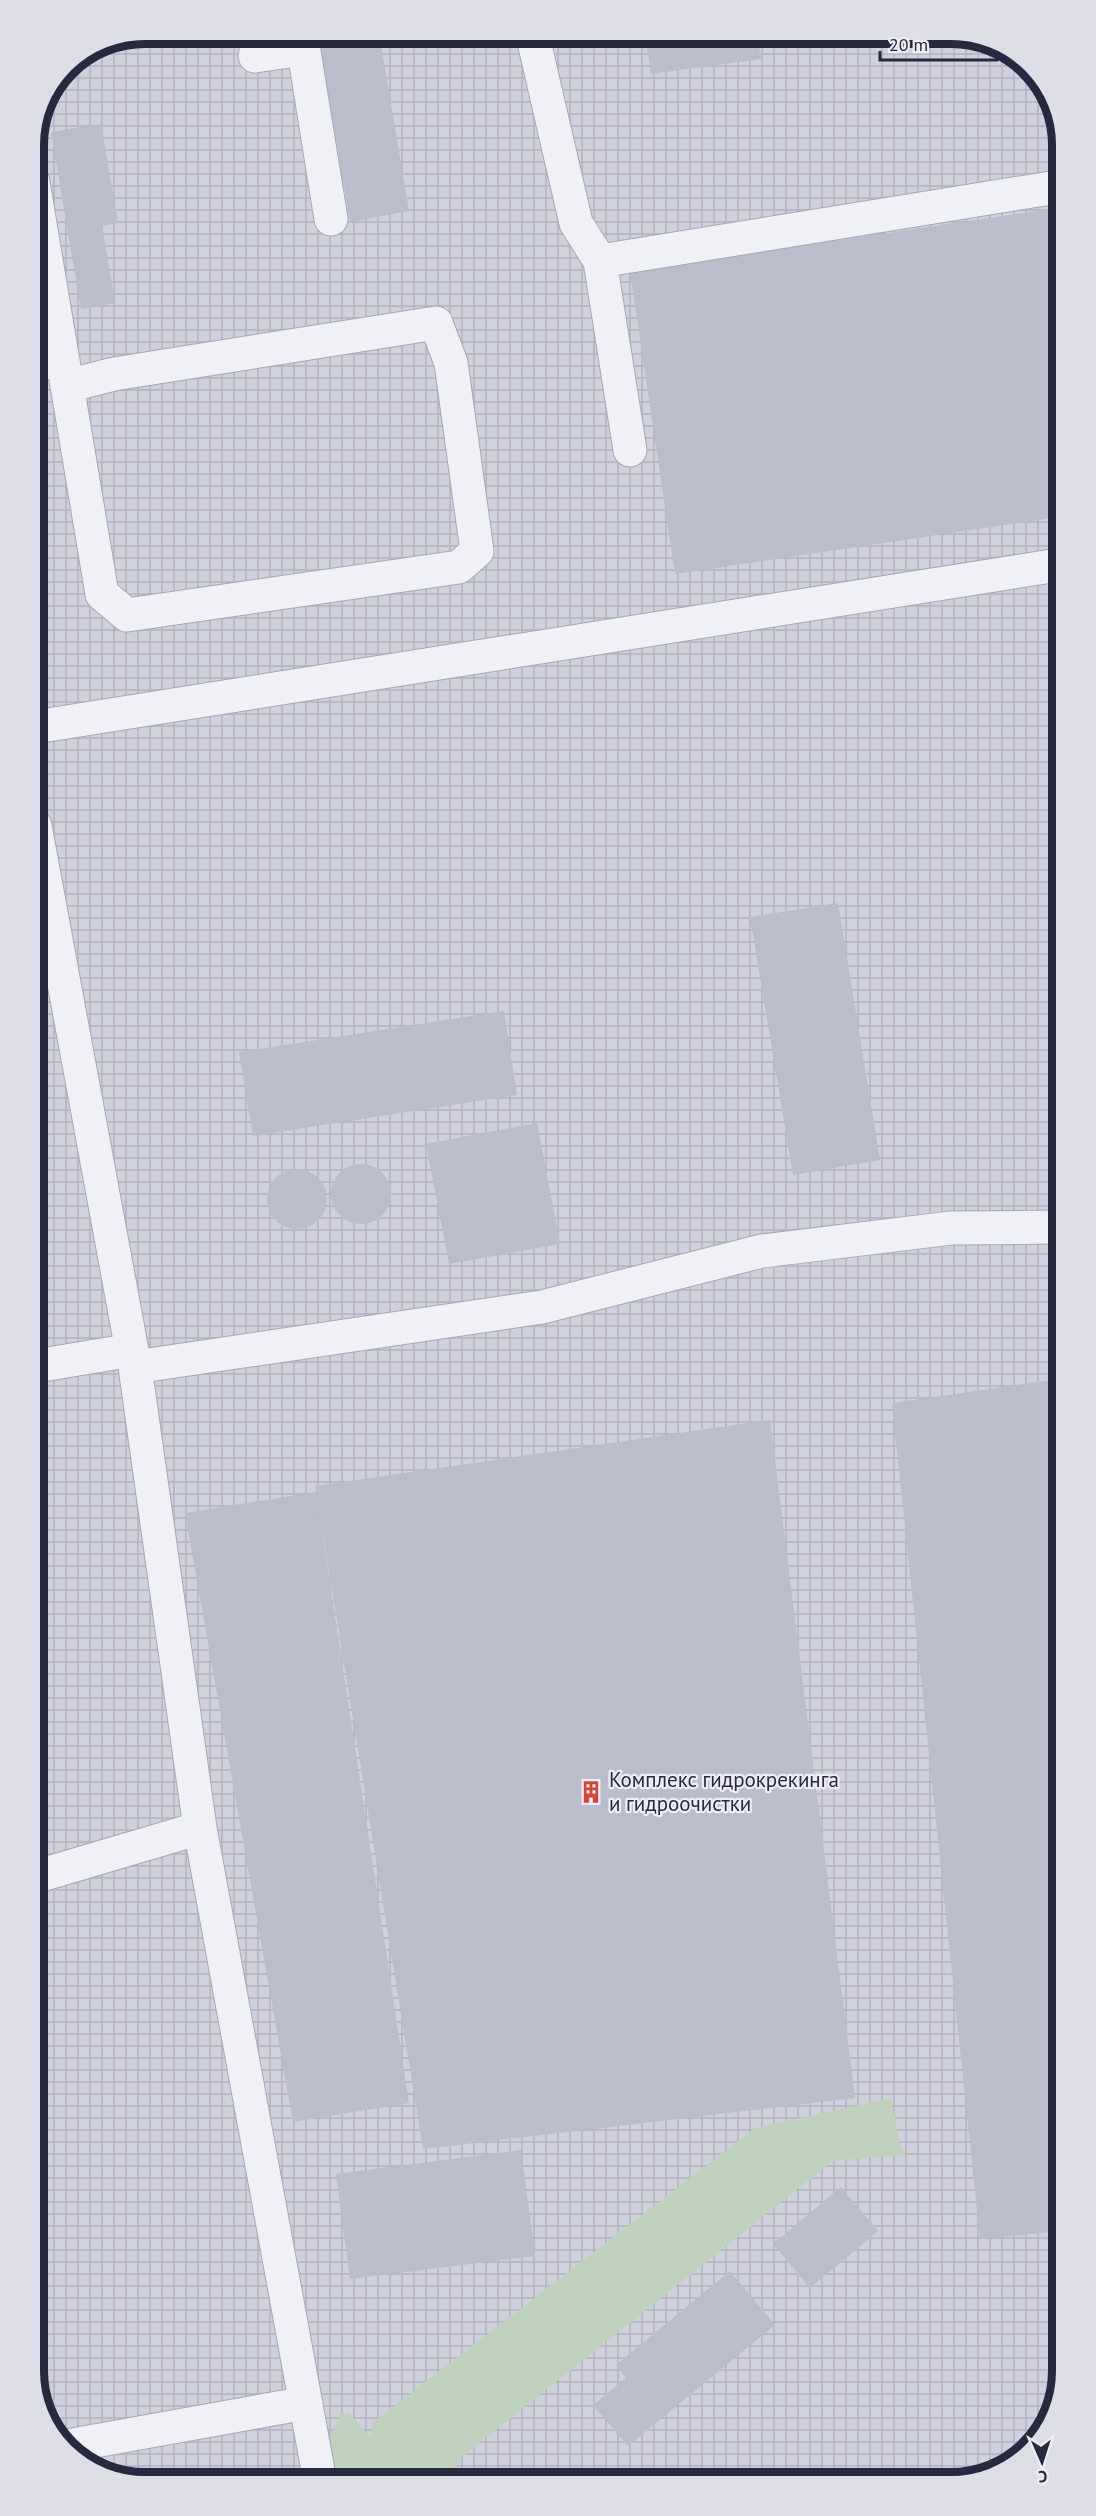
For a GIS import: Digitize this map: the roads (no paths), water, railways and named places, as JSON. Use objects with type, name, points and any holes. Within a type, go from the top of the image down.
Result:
[{"type":"lane","points":[[255,56],[293,44]]},
{"type":"lane","points":[[302,44],[331,219]]},
{"type":"lane","points":[[535,44],[576,223],[600,261],[630,450]]},
{"type":"lane","points":[[600,261],[1052,188]]},
{"type":"lane","points":[[44,276],[55,370],[102,594],[127,615],[459,567],[477,551],[451,363],[436,323],[114,374],[55,370]]},
{"type":"lane","points":[[44,726],[1052,566]]},
{"type":"lane","points":[[44,874],[134,1359],[200,1828],[318,2472]]},
{"type":"lane","points":[[44,1365],[134,1359],[542,1307],[762,1251],[951,1228],[1052,1227]]},
{"type":"lane","points":[[44,1874],[200,1828]]},
{"type":"lane","points":[[75,2445],[306,2403]]},
{"type":"place","name":"Комплекс гидрокрекинга и гидроочистки","points":[[591,1792]]}]
